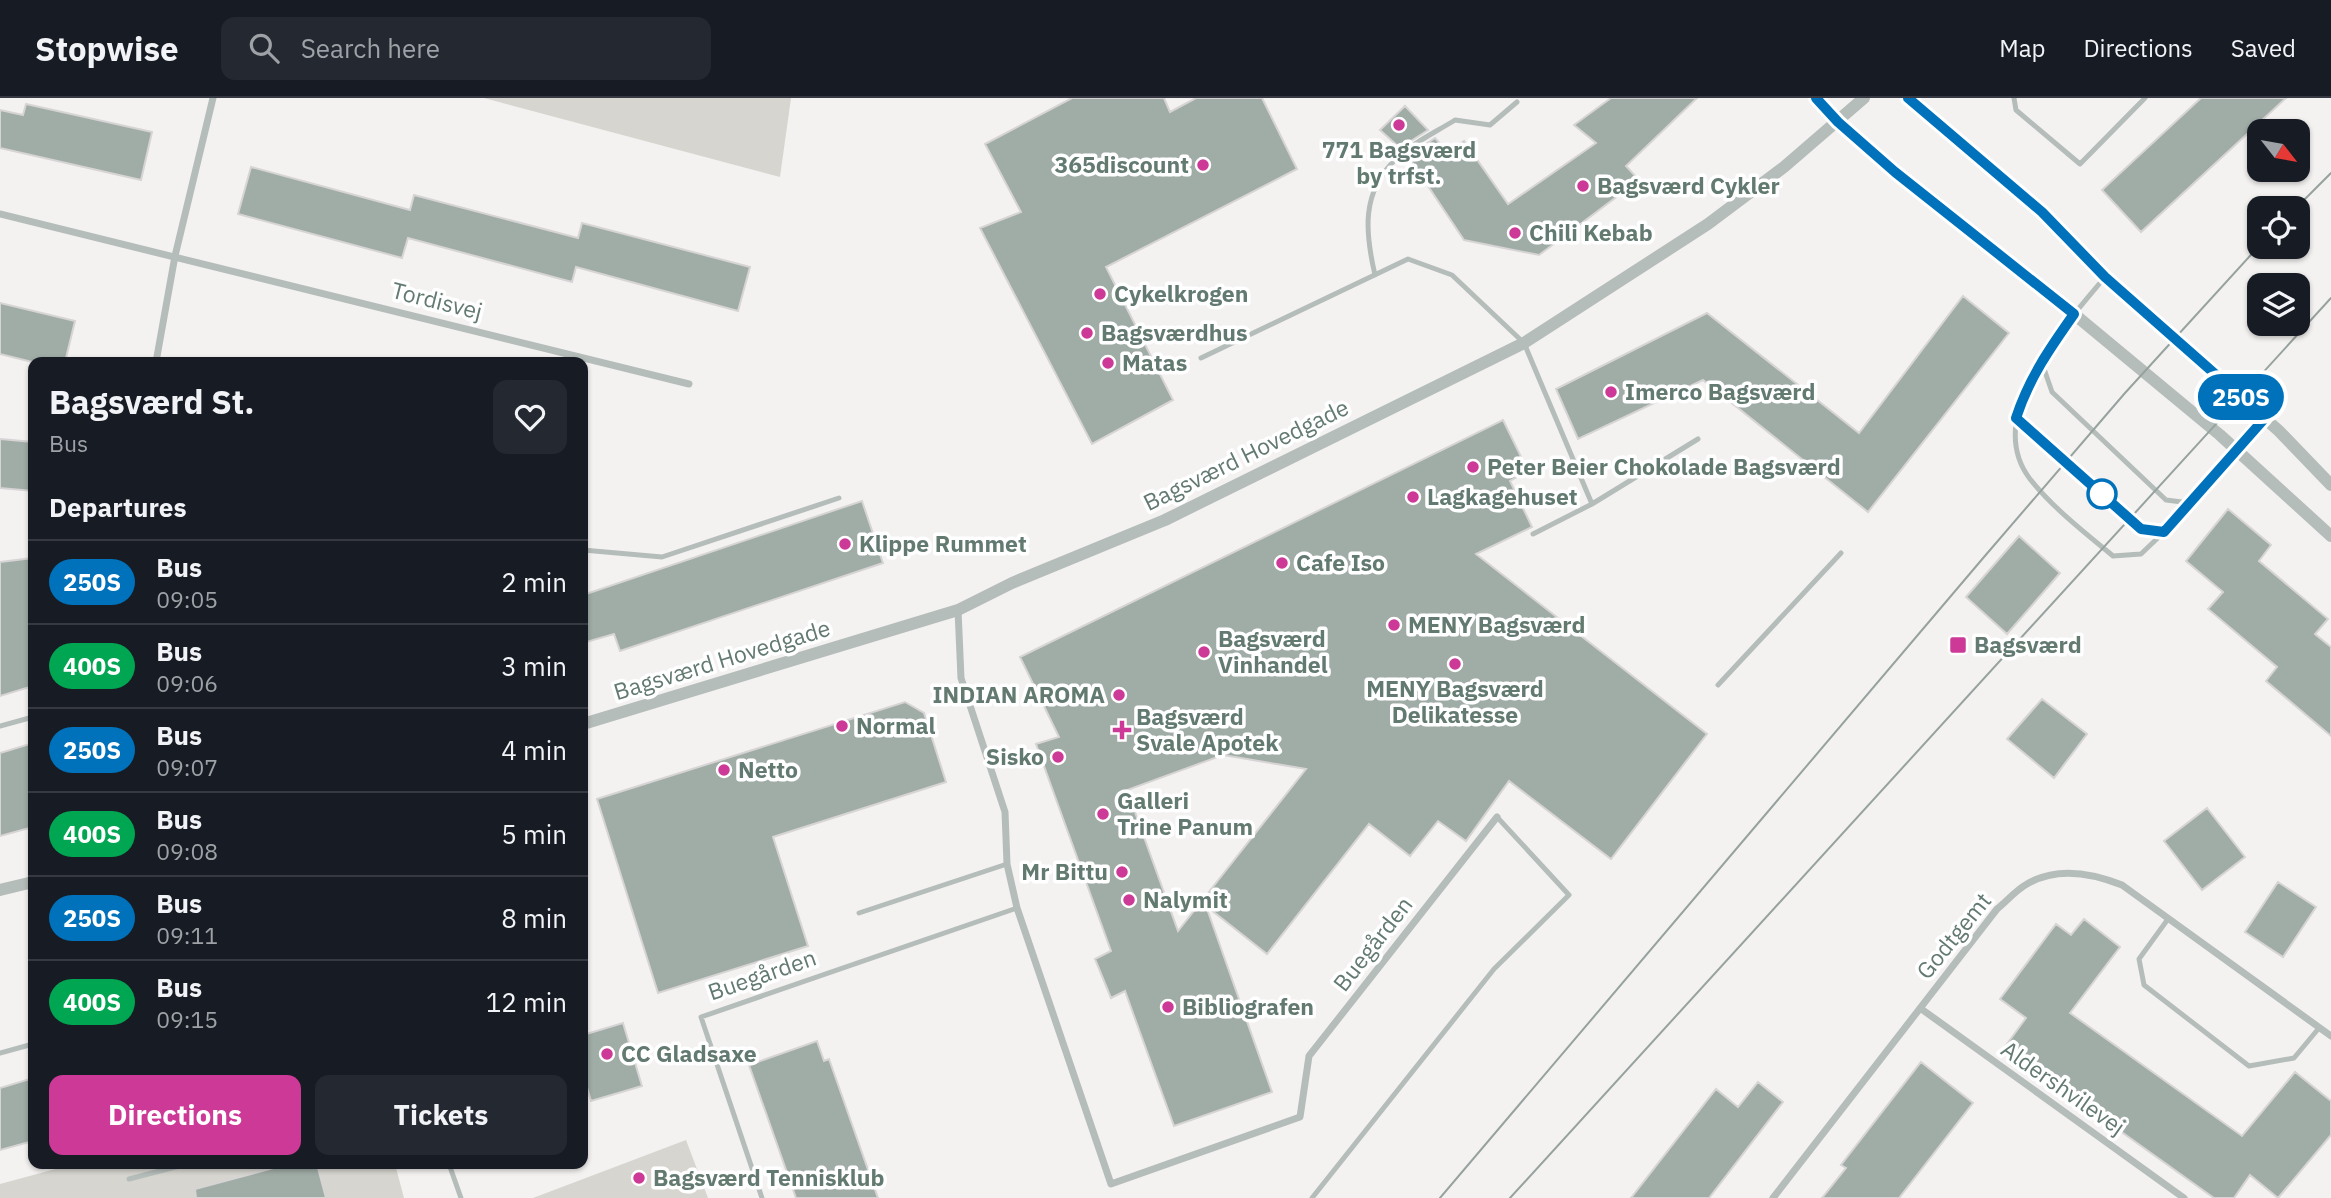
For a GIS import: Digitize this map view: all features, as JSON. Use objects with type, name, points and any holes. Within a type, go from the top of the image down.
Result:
[{"type":"street","points":[[157,357],[175,256],[213,98]]},
{"type":"street","points":[[1816,98],[1838,122],[1895,172],[2074,314],[2235,448],[2331,536]]},
{"type":"street","name":"Bagsværd Hovedgade","points":[[588,722],[958,610],[1012,583],[1165,520],[1524,343],[1708,224],[1838,122],[1864,98]]},
{"type":"street","points":[[1908,98],[2042,212],[2105,277],[2265,418],[2331,485]]},
{"type":"street","name":"Tordisvej","points":[[0,214],[581,357]]},
{"type":"street","name":"Tordisvej","points":[[588,359],[689,384]]},
{"type":"street","name":"Buegården","points":[[958,610],[961,678],[1005,812],[1007,864],[1017,908],[1111,1184],[1300,1116],[1309,1056],[1497,817]]},
{"type":"street","name":"Godtgemt","points":[[1773,1198],[1997,909],[2028,883],[2066,872],[2093,874],[2122,886],[2331,1036]]},
{"type":"street","points":[[0,890],[28,882]]},
{"type":"street","name":"Aldershvilevej","points":[[1920,1008],[2185,1198]]},
{"type":"lane","points":[[2014,98],[2016,110],[2080,164],[2145,98]]},
{"type":"lane","points":[[1375,275],[1366,240],[1370,194],[1395,159],[1455,120],[1490,125],[1517,102]]},
{"type":"lane","points":[[1201,358],[1408,259],[1452,275],[1524,343],[1592,504]]},
{"type":"lane","points":[[2105,277],[2041,360],[2025,390],[2016,418],[2015,441],[2029,478],[2070,520],[2113,556],[2141,554],[2164,532],[2235,448],[2265,418]]},
{"type":"lane","points":[[2041,360],[2052,392],[2061,401],[2166,500],[2190,503]]},
{"type":"lane","points":[[2016,418],[2141,529],[2164,532]]},
{"type":"lane","points":[[1533,534],[1592,504],[1698,439]]},
{"type":"lane","points":[[588,550],[662,556],[839,498]]},
{"type":"lane","points":[[1718,685],[1841,553]]},
{"type":"lane","points":[[0,726],[28,718]]},
{"type":"lane","name":"Buegården","points":[[1312,1198],[1494,969],[1569,895],[1497,817]]},
{"type":"lane","points":[[859,913],[1007,864]]},
{"type":"lane","name":"Buegården","points":[[762,1198],[701,1017],[1017,908]]},
{"type":"lane","points":[[2168,919],[2139,959],[2144,985],[2249,1066],[2294,1058],[2319,1028]]},
{"type":"lane","points":[[0,1053],[28,1045]]},
{"type":"lane","points":[[129,1179],[168,1169]]},
{"type":"lane","points":[[451,1169],[461,1198]]},
{"type":"shaded area","points":[[484,98],[791,98],[780,177]]},
{"type":"shaded area","points":[[686,1140],[708,1198],[533,1198]]},
{"type":"shaded area","points":[[56,1169],[396,1169],[404,1198],[0,1198],[0,1184]]},
{"type":"building","points":[[1072,98],[1164,98],[1170,112],[1196,98],[1262,98],[1297,169],[1106,267],[1173,400],[1092,444],[980,228],[1021,212],[985,144]]},
{"type":"building","points":[[1611,98],[1697,98],[1626,166],[1639,180],[1539,255],[1464,240],[1408,156],[1435,138],[1448,152],[1464,141],[1508,204],[1596,143],[1574,125]]},
{"type":"building","points":[[2201,98],[2286,98],[2263,119],[2247,119],[2247,134],[2141,232],[2102,190]]},
{"type":"building","points":[[26,104],[152,132],[141,180],[0,148],[0,110],[23,115]]},
{"type":"building","name":"771 Bagsværd by trfst.","points":[[1405,106],[1428,130],[1400,148],[1380,130]]},
{"type":"building","points":[[251,167],[410,210],[414,195],[578,238],[582,223],[750,267],[738,311],[576,267],[572,282],[408,238],[402,258],[238,214]]},
{"type":"building","points":[[1963,296],[2009,333],[1868,512],[1703,380],[1578,439],[1556,389],[1707,313],[1859,433]]},
{"type":"building","points":[[0,303],[75,321],[66,357],[28,357],[28,361],[0,354]]},
{"type":"building","points":[[1503,420],[1528,471],[1510,481],[1532,527],[1476,554],[1707,734],[1611,859],[1509,781],[1466,841],[1438,821],[1410,856],[1369,824],[1267,954],[1206,906],[1272,1092],[1174,1126],[1125,991],[1111,998],[1095,959],[1111,951],[1036,744],[1059,737],[1020,657]],"holes":[[[1223,755],[1306,769],[1178,931],[1127,790]]]},
{"type":"building","points":[[0,439],[28,442],[28,491],[0,488]]},
{"type":"building","points":[[862,501],[883,563],[620,651],[614,634],[588,642],[588,593]]},
{"type":"building","points":[[2228,509],[2271,545],[2259,561],[2328,619],[2315,634],[2331,647],[2331,736],[2266,681],[2277,667],[2208,609],[2223,592],[2186,561]]},
{"type":"building","points":[[2019,536],[2060,573],[2007,634],[1966,597]]},
{"type":"building","points":[[28,559],[28,688],[0,696],[0,562]]},
{"type":"building","points":[[2042,699],[2087,734],[2054,778],[2007,739]]},
{"type":"building","points":[[905,702],[924,713],[946,782],[773,837],[808,946],[658,993],[597,799]]},
{"type":"building","points":[[28,745],[28,828],[0,836],[0,753]]},
{"type":"building","points":[[2207,808],[2245,857],[2202,890],[2164,841]]},
{"type":"building","points":[[2278,882],[2316,907],[2283,957],[2245,932]]},
{"type":"building","points":[[2084,919],[2120,947],[2070,1013],[2242,1136],[2295,1072],[2331,1101],[2331,1135],[2278,1198],[2250,1175],[2234,1198],[2214,1198],[2004,1048],[2026,1018],[2000,999],[2056,924],[2071,935]]},
{"type":"building","name":"CC Gladsaxe","points":[[623,1023],[642,1086],[591,1101],[588,1091],[588,1034]]},
{"type":"building","points":[[817,1041],[824,1061],[829,1059],[878,1198],[796,1198],[749,1065]]},
{"type":"building","points":[[1921,1062],[1973,1103],[1899,1198],[1822,1198],[1846,1168],[1841,1165]]},
{"type":"building","points":[[28,1080],[28,1142],[0,1150],[0,1088]]},
{"type":"building","points":[[1758,1082],[1783,1102],[1709,1198],[1631,1198],[1716,1089],[1738,1107]]},
{"type":"building","points":[[269,1169],[318,1169],[326,1198],[196,1198],[195,1189]]},
{"type":"tram line","points":[[2308,196],[2331,173]]},
{"type":"tram line","points":[[1440,1198],[1984,557],[2125,393],[2247,259]]},
{"type":"tram line","points":[[1510,1198],[2331,298]]},
{"type":"bus line","name":"250S","points":[[1816,98],[1838,122],[1895,172],[2074,314],[2041,360],[2025,390],[2016,418],[2141,529],[2164,532],[2235,448],[2265,418],[2105,277],[2042,212],[1908,98]]},
{"type":"place","name":"771 Bagsværd by trfst.","points":[[1399,125]]},
{"type":"place","name":"365discount","points":[[1203,165]]},
{"type":"place","name":"Bagsværd Cykler","points":[[1583,186]]},
{"type":"place","name":"Chili Kebab","points":[[1515,233]]},
{"type":"place","name":"Cykelkrogen","points":[[1100,294]]},
{"type":"place","name":"Bagsværdhus","points":[[1087,333]]},
{"type":"place","name":"Matas","points":[[1108,363]]},
{"type":"place","name":"Imerco Bagsværd","points":[[1611,392]]},
{"type":"place","name":"Peter Beier Chokolade Bagsværd","points":[[1473,467]]},
{"type":"place","name":"Lagkagehuset","points":[[1413,497]]},
{"type":"place","name":"Klippe Rummet","points":[[845,544]]},
{"type":"place","name":"Cafe Iso","points":[[1282,563]]},
{"type":"place","name":"MENY Bagsværd","points":[[1394,625]]},
{"type":"place","name":"Bagsværd","points":[[1958,645]]},
{"type":"place","name":"Bagsværd Vinhandel","points":[[1204,652]]},
{"type":"place","name":"MENY Bagsværd Delikatesse","points":[[1455,664]]},
{"type":"place","name":"INDIAN AROMA","points":[[1119,695]]},
{"type":"place","name":"Normal","points":[[842,726]]},
{"type":"place","name":"Bagsværd Svale Apotek","points":[[1122,730]]},
{"type":"place","name":"Sisko","points":[[1058,757]]},
{"type":"place","name":"Netto","points":[[724,770]]},
{"type":"place","name":"Galleri Trine Panum","points":[[1103,814]]},
{"type":"place","name":"Mr Bittu","points":[[1122,872]]},
{"type":"place","name":"Nalymit","points":[[1129,900]]},
{"type":"place","name":"Bibliografen","points":[[1168,1007]]},
{"type":"place","name":"CC Gladsaxe","points":[[607,1054]]},
{"type":"place","name":"Bagsværd Tennisklub","points":[[639,1178]]}]
